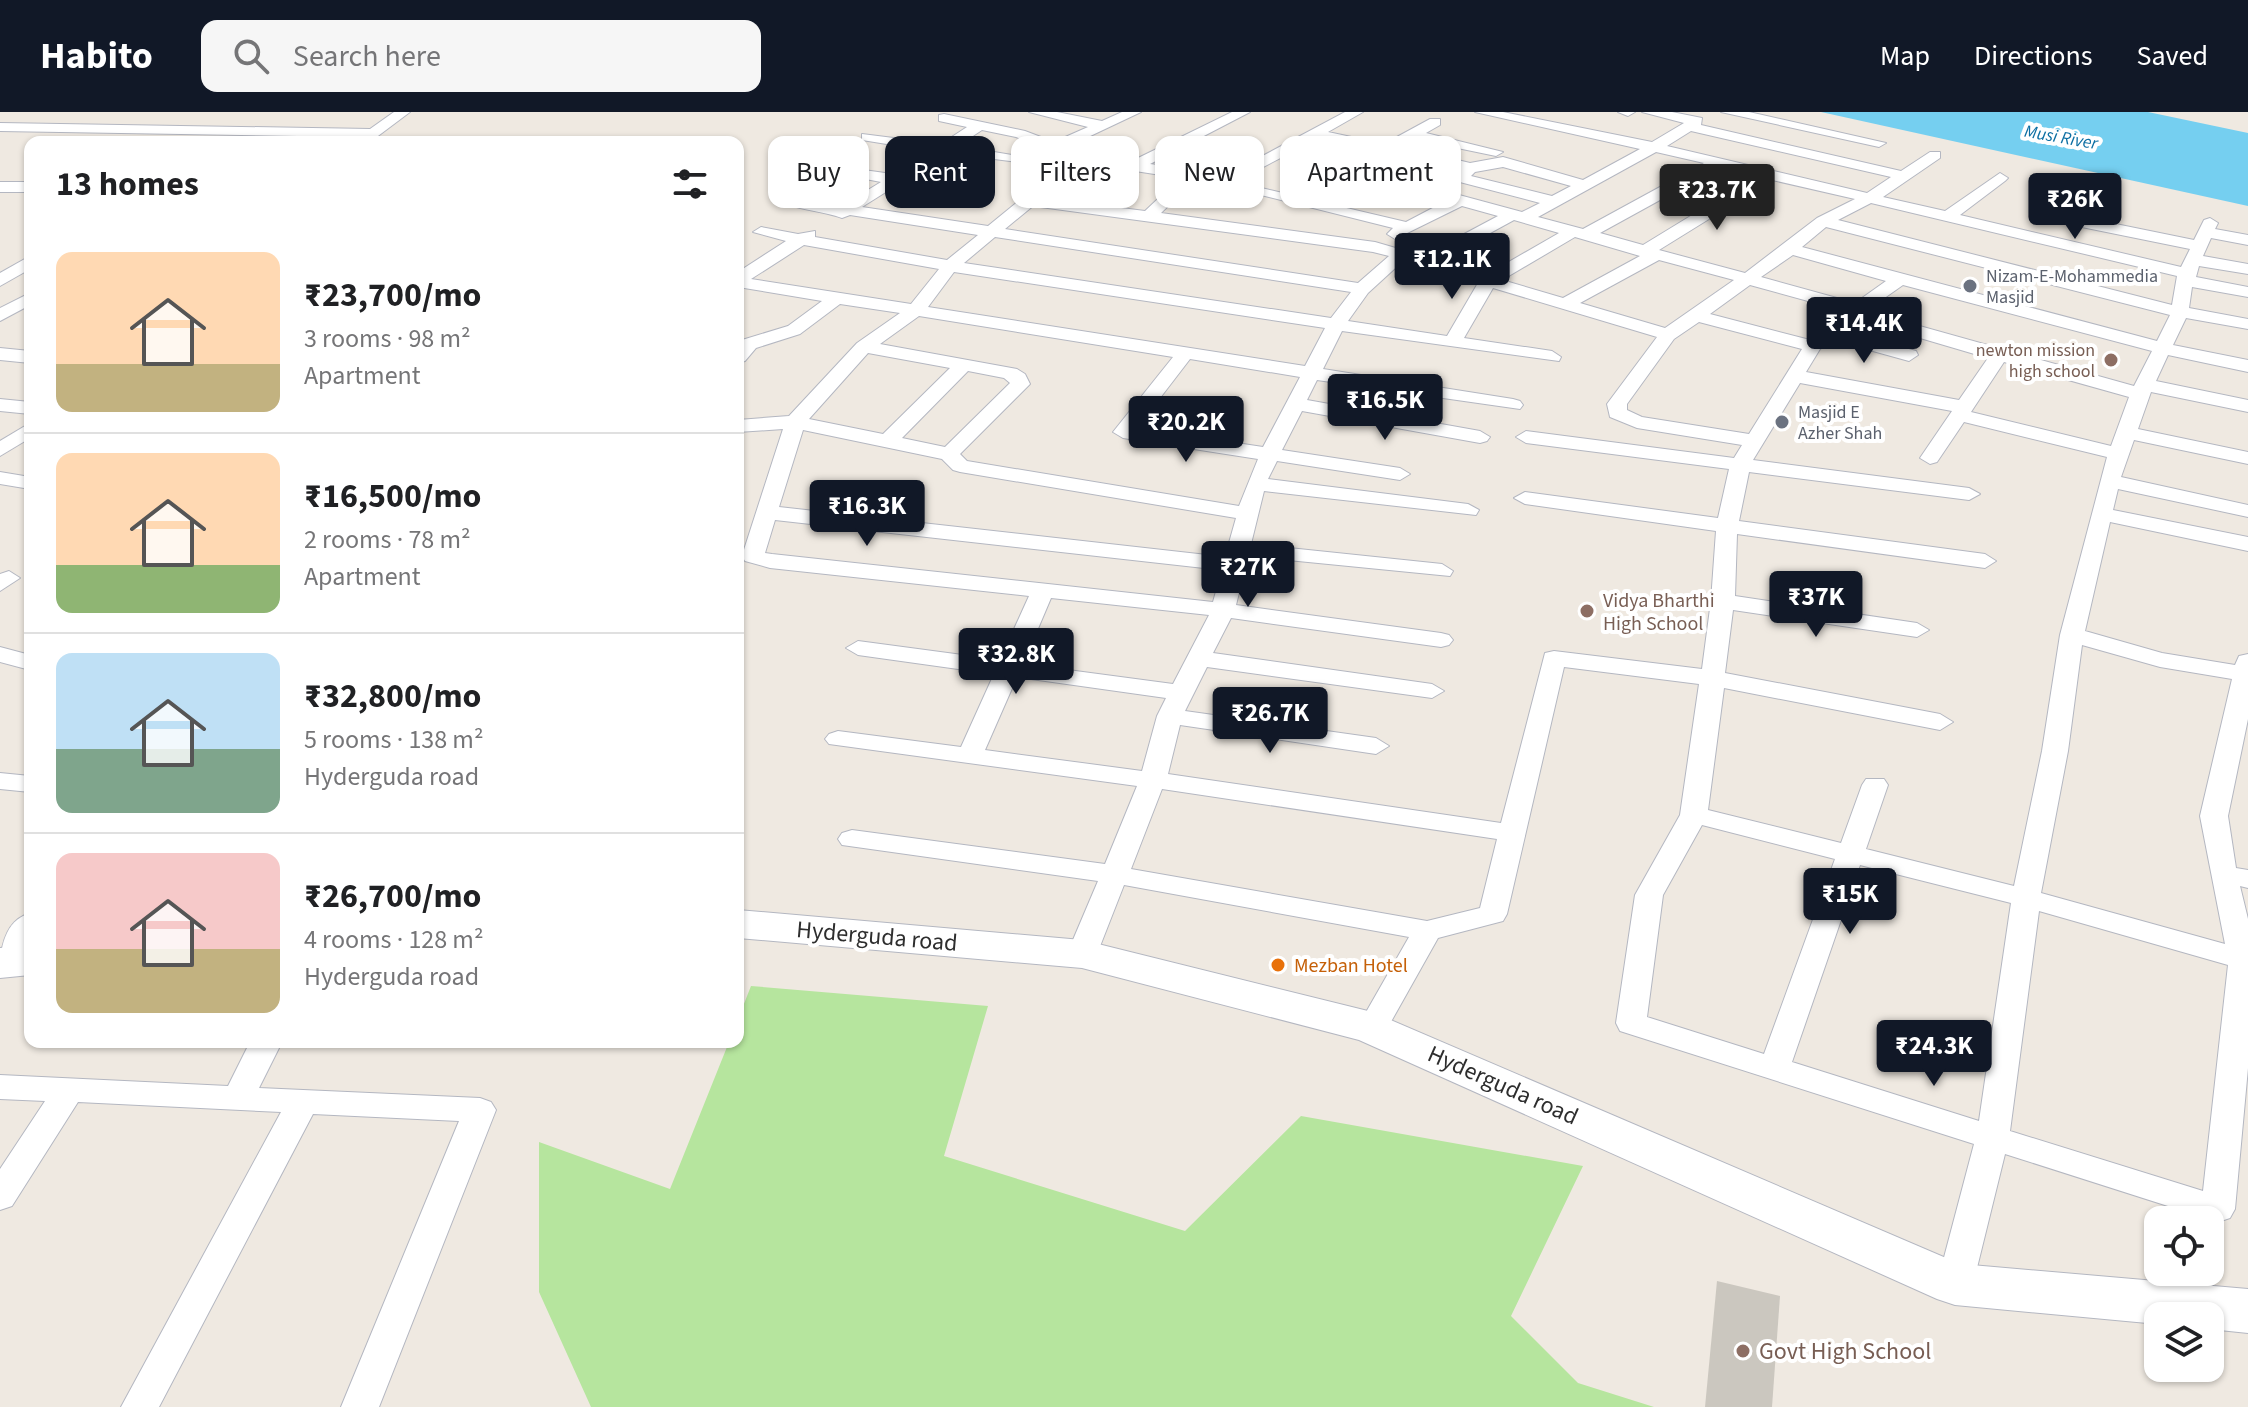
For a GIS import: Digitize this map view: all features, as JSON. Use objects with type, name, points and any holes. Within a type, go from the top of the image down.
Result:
[{"type":"street","points":[[55,128],[79,112]]},
{"type":"street","points":[[179,130],[203,112]]},
{"type":"street","points":[[308,132],[329,112]]},
{"type":"street","points":[[369,136],[403,112]]},
{"type":"street","points":[[1036,112],[1105,126]]},
{"type":"street","points":[[1081,136],[1134,112]]},
{"type":"street","points":[[1139,164],[1243,112]]},
{"type":"street","points":[[1264,161],[1356,112]]},
{"type":"street","points":[[1482,112],[1522,116],[1660,143]]},
{"type":"street","points":[[1649,112],[1904,176]]},
{"type":"street","points":[[1423,263],[1555,202],[1713,112]]},
{"type":"street","points":[[1728,112],[1879,143]]},
{"type":"street","points":[[944,118],[1021,136]]},
{"type":"street","points":[[1407,136],[1435,122]]},
{"type":"street","points":[[964,136],[981,125]]},
{"type":"street","points":[[1595,125],[1767,176],[1946,218],[2197,252],[2248,240]]},
{"type":"street","points":[[0,127],[374,133]]},
{"type":"street","points":[[268,136],[274,131]]},
{"type":"street","points":[[1315,134],[1325,136]]},
{"type":"street","points":[[1411,134],[1496,152]]},
{"type":"street","points":[[1752,440],[1637,422],[1617,413],[1617,404],[1668,335],[1790,249],[1823,221],[1870,198],[1935,155]]},
{"type":"street","points":[[1461,166],[1470,168],[1503,162],[1585,185]]},
{"type":"street","points":[[1452,343],[1488,281],[1718,162]]},
{"type":"street","points":[[1470,168],[1461,178],[1555,202]]},
{"type":"street","points":[[1566,303],[1650,253],[1767,176]]},
{"type":"street","points":[[1946,218],[2000,178]]},
{"type":"street","points":[[744,277],[885,186]]},
{"type":"street","points":[[0,187],[24,187]]},
{"type":"street","points":[[1264,193],[1408,227]]},
{"type":"street","points":[[1461,202],[1746,279],[1999,355],[2142,390],[2248,406]]},
{"type":"street","points":[[2079,202],[2057,217],[2197,252],[2248,269]]},
{"type":"street","points":[[835,208],[989,235],[1362,289]]},
{"type":"street","points":[[1023,208],[950,266],[916,310],[864,347],[795,422],[765,512],[755,558],[1223,610],[1441,640]]},
{"type":"street","points":[[1083,208],[1375,247],[1668,335]]},
{"type":"street","points":[[1148,217],[1157,208]]},
{"type":"street","points":[[1375,247],[1445,208]]},
{"type":"street","points":[[2101,227],[2118,211]]},
{"type":"street","points":[[1823,221],[2180,312],[2248,324]]},
{"type":"street","points":[[761,232],[950,266],[1552,357]]},
{"type":"street","points":[[1790,249],[2165,349],[2248,366]]},
{"type":"street","points":[[2197,252],[2248,292]]},
{"type":"street","points":[[1955,1284],[1993,1135],[2026,898],[2055,751],[2072,635],[2121,443],[2142,390],[2165,349],[2180,312],[2197,252]]},
{"type":"street","points":[[1082,954],[1117,875],[1153,780],[1176,704],[1223,610],[1255,484],[1335,326],[1362,289],[1400,255]]},
{"type":"street","points":[[0,281],[24,265]]},
{"type":"street","points":[[1900,279],[1821,340],[1752,440],[1741,463],[1727,525],[1723,601],[1694,815],[1649,895],[1631,1023],[1993,1135],[2218,1209],[2246,960],[2235,876],[2214,816],[2247,669],[2160,660],[2072,635]]},
{"type":"street","points":[[744,282],[1513,405]]},
{"type":"street","points":[[0,295],[24,297]]},
{"type":"street","points":[[744,350],[749,344],[794,330],[838,297]]},
{"type":"street","points":[[0,316],[24,302]]},
{"type":"street","points":[[1694,315],[1909,355]]},
{"type":"street","points":[[864,347],[961,367],[1010,373],[1020,384],[949,454]]},
{"type":"street","points":[[0,354],[24,356]]},
{"type":"street","points":[[1185,354],[1123,432],[1400,474]]},
{"type":"street","points":[[1930,458],[1999,355]]},
{"type":"street","points":[[889,440],[961,367]]},
{"type":"street","points":[[1795,376],[2121,443],[2248,458]]},
{"type":"street","points":[[1298,404],[1480,437]]},
{"type":"street","points":[[0,405],[24,407]]},
{"type":"street","points":[[744,426],[795,422],[949,454],[960,466],[1249,514]]},
{"type":"street","points":[[4,445],[24,433]]},
{"type":"street","points":[[1526,437],[1969,494]]},
{"type":"street","points":[[0,478],[24,482]]},
{"type":"street","points":[[2109,481],[2248,511]]},
{"type":"street","points":[[1255,484],[1468,510]]},
{"type":"street","points":[[1525,498],[1985,561]]},
{"type":"street","points":[[765,512],[1237,557],[1442,571]]},
{"type":"street","points":[[2101,514],[2248,544]]},
{"type":"street","points":[[969,757],[1044,589]]},
{"type":"street","points":[[1723,601],[1917,630]]},
{"type":"street","points":[[858,648],[1009,671],[1376,746]]},
{"type":"street","points":[[0,654],[24,661]]},
{"type":"street","points":[[1197,658],[1432,691]]},
{"type":"street","points":[[852,839],[1117,875],[1427,931],[1493,914],[1554,658],[1711,678],[1940,722]]},
{"type":"street","points":[[838,739],[1153,780],[1512,833]]},
{"type":"street","points":[[0,781],[24,783]]},
{"type":"street","points":[[1774,1069],[1875,785]]},
{"type":"street","points":[[1694,815],[2026,898],[2246,960]]},
{"type":"street","name":"Hyderguda road","points":[[744,925],[1082,954],[1372,1028],[1955,1284],[2248,1311]]},
{"type":"street","points":[[1372,1028],[1427,931]]},
{"type":"street","points":[[11,962],[24,935]]},
{"type":"street","points":[[238,1097],[263,1048]]},
{"type":"street","points":[[0,1087],[480,1110],[360,1407]]},
{"type":"street","points":[[0,1197],[69,1090]]},
{"type":"street","points":[[140,1407],[303,1102]]},
{"type":"green space","points":[[751,986],[988,1006],[944,1156],[1185,1231],[1301,1116],[1583,1166],[1511,1316],[1578,1383],[1654,1407],[591,1407],[539,1292],[539,1142],[670,1189],[727,1048],[744,1048],[744,1004]]},
{"type":"water","name":"Musi River","points":[[1821,112],[2148,112],[2248,133],[2248,206]]},
{"type":"building","name":"Govt High School","points":[[1717,1281],[1780,1296],[1772,1407],[1705,1407]]},
{"type":"place","name":"Nizam-E-Mohammedia Masjid","points":[[1970,286]]},
{"type":"place","name":"newton mission high school","points":[[2111,360]]},
{"type":"place","name":"Masjid E Azher Shah","points":[[1782,422]]},
{"type":"place","name":"Vidya Bharthi High School","points":[[1587,611]]},
{"type":"place","name":"Mezban Hotel","points":[[1278,965]]},
{"type":"place","name":"Govt High School","points":[[1743,1351]]}]
